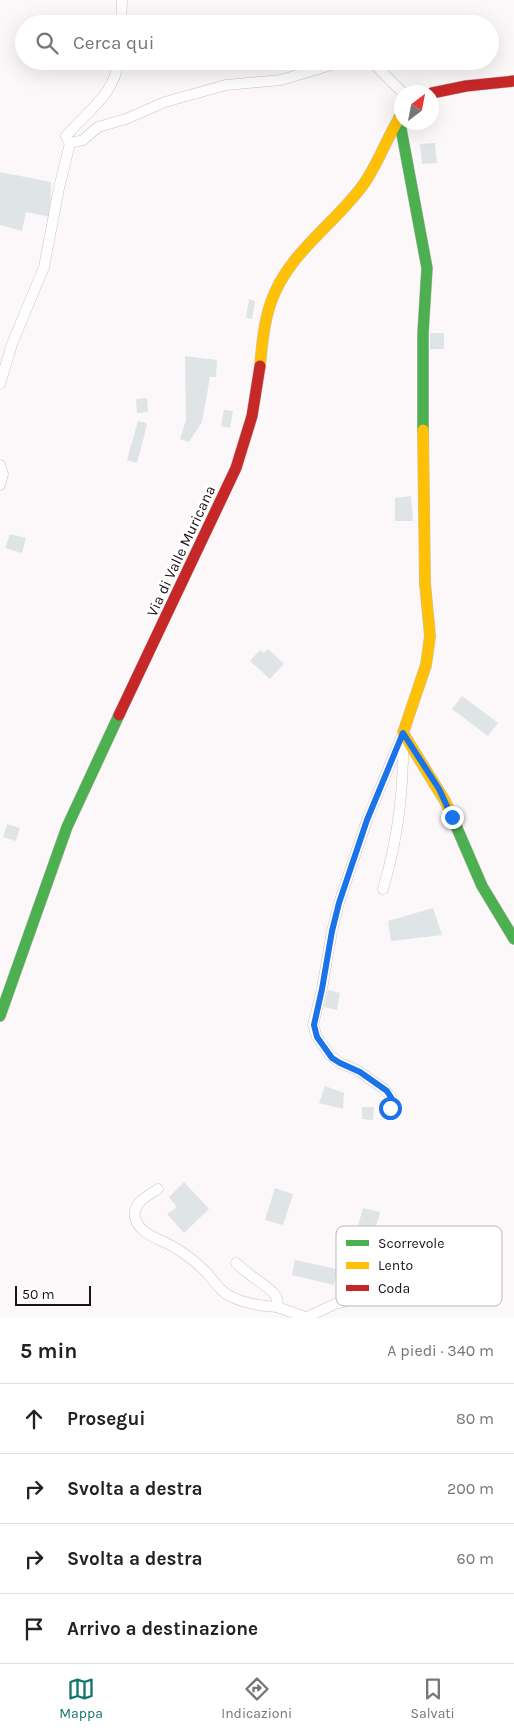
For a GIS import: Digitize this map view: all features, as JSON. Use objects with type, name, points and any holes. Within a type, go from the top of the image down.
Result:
[{"type":"street","points":[[121,15],[122,0]]},
{"type":"street","points":[[0,384],[12,344],[44,268],[59,188],[70,143],[66,136],[97,105],[117,75],[117,70]]},
{"type":"street","points":[[70,143],[83,140],[98,127],[126,119],[165,102],[226,85],[281,80],[315,70]]},
{"type":"street","points":[[380,70],[395,85]]},
{"type":"street","points":[[439,92],[466,86],[514,81]]},
{"type":"street","name":"Via di Valle Muricana","points":[[0,1016],[56,856],[78,801],[236,468],[250,426],[256,398],[264,327],[276,289],[282,276],[294,260],[348,203],[366,181],[394,127]]},
{"type":"street","points":[[388,1111],[392,1102],[387,1091],[357,1070],[332,1058],[317,1037],[314,1025],[339,903],[367,820],[403,733],[426,665],[430,636],[425,583],[423,470],[423,324],[427,268],[402,130]]},
{"type":"street","points":[[0,465],[4,474],[0,485]]},
{"type":"street","points":[[383,890],[395,844],[400,809],[403,784],[403,733]]},
{"type":"street","points":[[403,733],[446,802],[482,886],[514,938]]},
{"type":"street","points":[[158,1189],[143,1199],[137,1206],[134,1215],[140,1227],[150,1235],[176,1248],[193,1260],[228,1295],[251,1303],[277,1307],[305,1318],[336,1304]]},
{"type":"street","points":[[236,1263],[249,1276],[275,1294],[278,1301],[277,1307]]},
{"type":"building","points":[[435,143],[437,163],[422,164],[420,144]]},
{"type":"building","points":[[0,172],[51,182],[50,217],[26,212],[22,231],[0,225]]},
{"type":"building","points":[[249,299],[255,301],[252,319],[246,318]]},
{"type":"building","points":[[430,333],[444,333],[444,349],[430,349]]},
{"type":"building","points":[[185,356],[217,360],[216,377],[210,377],[202,422],[189,442],[180,439],[186,420]]},
{"type":"building","points":[[147,398],[148,412],[137,413],[136,399]]},
{"type":"building","points":[[224,410],[233,411],[230,428],[221,426]]},
{"type":"building","points":[[138,421],[147,425],[137,463],[127,460]]},
{"type":"building","points":[[411,496],[413,521],[395,521],[395,498]]},
{"type":"building","points":[[10,534],[26,538],[22,553],[5,548]]},
{"type":"building","points":[[268,649],[284,664],[270,679],[250,661],[260,650],[264,653]]},
{"type":"building","points":[[462,696],[498,723],[488,736],[452,709]]},
{"type":"building","points":[[7,824],[20,828],[16,841],[3,837]]},
{"type":"building","points":[[433,908],[442,935],[391,941],[388,921]]},
{"type":"building","points":[[328,990],[340,993],[337,1010],[324,1007]]},
{"type":"building","points":[[325,1086],[344,1093],[343,1109],[319,1103]]},
{"type":"building","points":[[362,1107],[374,1107],[373,1120],[362,1119]]},
{"type":"building","points":[[184,1182],[209,1209],[184,1233],[167,1214],[177,1207],[169,1197]]},
{"type":"building","points":[[275,1188],[293,1194],[283,1225],[265,1220]]},
{"type":"building","points":[[363,1208],[380,1212],[376,1226],[358,1226]]},
{"type":"building","points":[[295,1260],[336,1269],[334,1285],[292,1275]]},
{"type":"traffic: fast","points":[[401,130],[427,268],[423,333],[423,430]]},
{"type":"traffic: fast","points":[[0,1016],[67,827],[119,715]]},
{"type":"traffic: fast","points":[[450,812],[482,886],[514,939]]},
{"type":"traffic: slow","points":[[260,366],[267,317],[271,302],[279,285],[288,269],[300,254],[363,185],[374,168],[394,128]]},
{"type":"traffic: slow","points":[[423,430],[425,583],[430,636],[426,665],[403,733],[450,812]]},
{"type":"traffic: jam","points":[[439,92],[466,86],[514,81]]},
{"type":"traffic: jam","points":[[119,715],[236,468],[252,416],[260,366]]},
{"type":"route","points":[[390,1108],[392,1099],[387,1091],[357,1070],[332,1058],[317,1037],[314,1025],[339,903],[367,820],[403,733],[439,789],[452,817]]}]
